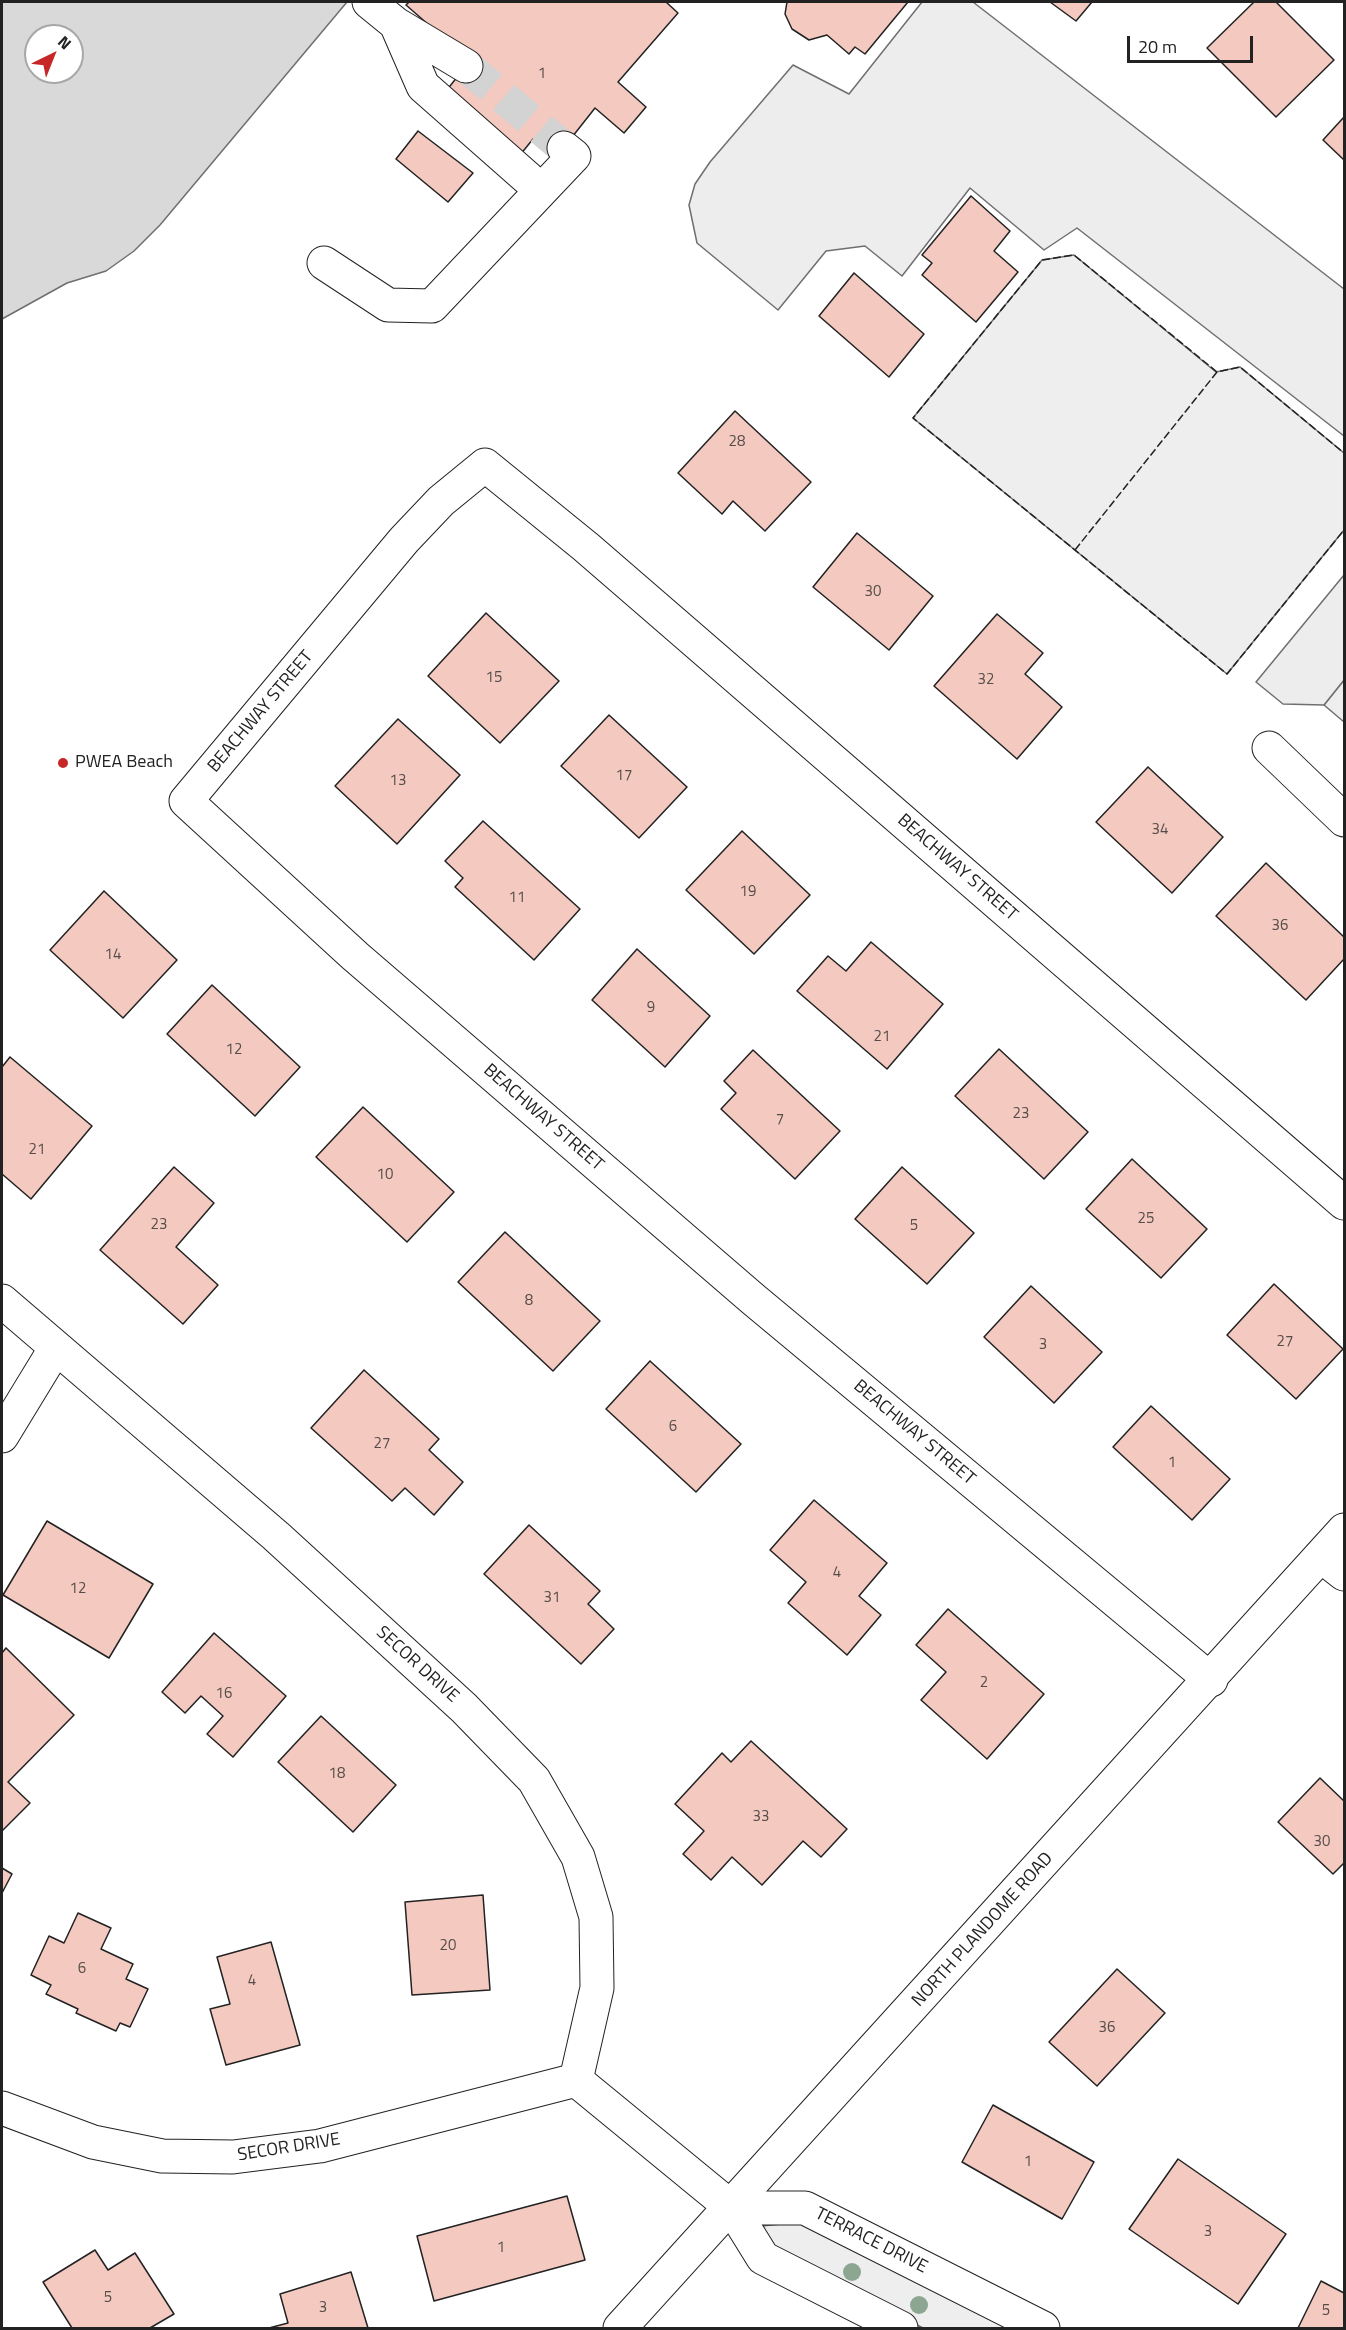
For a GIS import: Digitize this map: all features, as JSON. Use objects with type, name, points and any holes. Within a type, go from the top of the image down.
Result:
[{"type":"street","points":[[369,2],[396,24],[466,66]]},
{"type":"street","points":[[396,24],[423,87],[541,190]]},
{"type":"street","points":[[324,263],[388,305],[432,306],[574,156],[564,148]]},
{"type":"street","name":"BEACHWAY STREET","points":[[1211,1680],[735,1283],[355,956],[186,801],[404,540],[441,501],[485,465],[586,547],[1344,1203]]},
{"type":"street","points":[[1269,748],[1344,820]]},
{"type":"street","name":"SECOR DRIVE","points":[[2,1301],[55,1349],[276,1536],[464,1708],[534,1780],[578,1857],[596,1917],[597,1988],[576,2080],[320,2146],[233,2157],[162,2156],[93,2142],[2,2108]]},
{"type":"street","points":[[2,1437],[55,1349]]},
{"type":"street","name":"NORTH PLANDOME ROAD","points":[[620,2328],[732,2208],[1211,1680],[1333,1565],[1344,1530]]},
{"type":"street","points":[[576,2080],[732,2208],[763,2258],[901,2328]]},
{"type":"street","name":"TERRACE DRIVE","points":[[732,2208],[805,2208],[1035,2327]]},
{"type":"shaded area","points":[[2,2],[347,2],[160,225],[134,251],[106,271],[67,283],[2,319]]},
{"type":"shaded area","points":[[922,2],[973,2],[1344,289],[1344,436],[1077,228],[1044,250],[970,188],[902,276],[865,246],[826,251],[778,310],[697,243],[689,205],[695,184],[710,162],[793,65],[849,94]]},
{"type":"shaded area","points":[[1074,255],[1216,372],[1240,367],[1344,453],[1344,530],[1227,674],[913,418],[1042,260]]},
{"type":"shaded area","points":[[1344,575],[1344,680],[1324,705],[1283,704],[1256,682]]},
{"type":"shaded area","points":[[1344,680],[1344,722],[1324,705]]},
{"type":"shaded area","points":[[801,2222],[1010,2328],[923,2328],[776,2253],[762,2226]]},
{"type":"building","points":[[409,2],[666,2],[678,13],[618,82],[646,107],[624,133],[595,108],[554,160],[533,139],[520,155],[446,91],[470,61],[406,5]]},
{"type":"building","points":[[787,2],[908,2],[865,54],[855,47],[849,54],[827,35],[809,40],[792,29],[785,14]]},
{"type":"building","points":[[1050,2],[1092,2],[1076,21]]},
{"type":"building","points":[[1254,2],[1276,2],[1334,60],[1276,117],[1207,48]]},
{"type":"building","points":[[1344,117],[1344,160],[1323,140]]},
{"type":"building","points":[[418,131],[473,173],[448,202],[396,159]]},
{"type":"building","points":[[971,196],[1010,231],[994,251],[1018,272],[976,322],[922,275],[932,263],[922,255]]},
{"type":"building","points":[[854,273],[924,334],[889,377],[819,316]]},
{"type":"building","points":[[735,411],[811,482],[765,531],[733,501],[722,514],[678,473]]},
{"type":"building","points":[[857,533],[933,596],[889,650],[813,587]]},
{"type":"building","points":[[486,613],[559,681],[500,743],[428,676]]},
{"type":"building","points":[[997,614],[1043,653],[1025,674],[1062,707],[1017,759],[934,686]]},
{"type":"building","points":[[609,715],[687,787],[639,838],[561,766]]},
{"type":"building","points":[[398,719],[460,775],[397,844],[335,786]]},
{"type":"building","points":[[1148,767],[1223,837],[1172,893],[1096,822]]},
{"type":"building","points":[[483,821],[580,909],[534,960],[455,887],[463,878],[445,861]]},
{"type":"building","points":[[742,831],[810,895],[754,954],[686,890]]},
{"type":"building","points":[[1266,863],[1344,937],[1344,959],[1306,1000],[1216,916]]},
{"type":"building","points":[[104,891],[177,960],[123,1018],[50,950]]},
{"type":"building","points":[[871,942],[943,1004],[887,1069],[797,991],[828,956],[846,971]]},
{"type":"building","points":[[637,949],[710,1016],[665,1067],[592,1000]]},
{"type":"building","points":[[212,985],[300,1067],[255,1116],[167,1034]]},
{"type":"building","points":[[999,1049],[1088,1132],[1044,1179],[955,1096]]},
{"type":"building","points":[[753,1050],[840,1131],[795,1179],[721,1109],[736,1093],[724,1081]]},
{"type":"building","points":[[10,1057],[92,1126],[31,1199],[2,1174],[2,1067]]},
{"type":"building","points":[[363,1107],[454,1192],[407,1242],[316,1157]]},
{"type":"building","points":[[1132,1159],[1207,1229],[1161,1278],[1086,1209]]},
{"type":"building","points":[[174,1167],[214,1203],[176,1247],[218,1285],[183,1324],[100,1250]]},
{"type":"building","points":[[902,1167],[974,1233],[927,1284],[855,1219]]},
{"type":"building","points":[[505,1232],[600,1321],[553,1371],[458,1282]]},
{"type":"building","points":[[1274,1284],[1343,1349],[1296,1399],[1227,1335]]},
{"type":"building","points":[[1031,1286],[1102,1352],[1054,1403],[984,1337]]},
{"type":"building","points":[[650,1361],[741,1444],[696,1492],[606,1409]]},
{"type":"building","points":[[364,1370],[439,1439],[429,1450],[463,1482],[434,1515],[405,1488],[392,1501],[311,1428]]},
{"type":"building","points":[[1151,1406],[1230,1479],[1192,1520],[1113,1447]]},
{"type":"building","points":[[814,1500],[887,1563],[859,1596],[881,1615],[847,1655],[788,1603],[806,1582],[770,1550]]},
{"type":"building","points":[[47,1521],[153,1584],[109,1658],[3,1595]]},
{"type":"building","points":[[529,1525],[600,1591],[588,1604],[614,1629],[581,1664],[484,1574]]},
{"type":"building","points":[[948,1609],[1044,1694],[987,1759],[921,1700],[946,1672],[916,1645]]},
{"type":"building","points":[[214,1633],[286,1696],[233,1757],[207,1734],[223,1716],[201,1696],[185,1713],[162,1692]]},
{"type":"building","points":[[6,1648],[74,1715],[8,1782],[30,1803],[2,1831],[2,1653]]},
{"type":"building","points":[[321,1716],[396,1785],[353,1832],[278,1762]]},
{"type":"building","points":[[751,1741],[847,1829],[821,1857],[803,1841],[762,1885],[732,1857],[711,1880],[683,1854],[704,1831],[675,1804],[722,1753],[731,1762]]},
{"type":"building","points":[[1320,1778],[1344,1801],[1344,1863],[1333,1874],[1278,1822]]},
{"type":"building","points":[[2,1868],[12,1874],[2,1893]]},
{"type":"building","points":[[483,1895],[490,1990],[412,1995],[405,1902]]},
{"type":"building","points":[[78,1913],[111,1928],[101,1949],[133,1964],[126,1979],[148,1989],[130,2027],[120,2023],[116,2031],[76,2013],[78,2009],[46,1994],[51,1985],[31,1975],[49,1936],[64,1943]]},
{"type":"building","points":[[271,1942],[300,2045],[226,2065],[210,2009],[230,2004],[217,1957]]},
{"type":"building","points":[[1117,1969],[1165,2013],[1097,2086],[1049,2042]]},
{"type":"building","points":[[993,2105],[1094,2162],[1062,2219],[962,2162]]},
{"type":"building","points":[[1178,2159],[1286,2234],[1238,2304],[1129,2229]]},
{"type":"building","points":[[567,2196],[585,2260],[434,2301],[417,2236]]},
{"type":"building","points":[[95,2250],[108,2270],[135,2253],[174,2314],[150,2328],[72,2328],[43,2282]]},
{"type":"building","points":[[351,2272],[368,2328],[269,2328],[288,2323],[280,2294]]},
{"type":"building","points":[[1321,2281],[1344,2293],[1344,2328],[1298,2328]]},
{"type":"tunnel","points":[[466,66],[564,148]]},
{"type":"fence","points":[[1217,372],[1074,255],[1042,260],[913,418],[1227,674],[1344,530]]},
{"type":"fence","points":[[1075,550],[1217,372],[1240,367],[1344,453]]},
{"type":"place","name":"PWEA Beach","points":[[63,763]]}]
